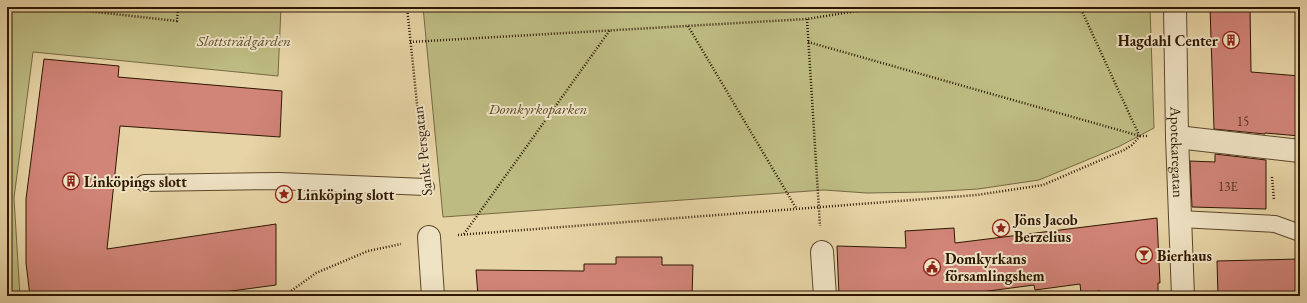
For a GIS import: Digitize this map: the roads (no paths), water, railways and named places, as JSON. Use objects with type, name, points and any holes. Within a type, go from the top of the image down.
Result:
[{"type":"street","name":"Apotekaregatan","points":[[1175,7],[1177,138],[1183,296]]},
{"type":"street","points":[[1177,138],[1300,151]]},
{"type":"street","points":[[429,237],[434,296]]},
{"type":"street","points":[[822,252],[825,296]]},
{"type":"lane","points":[[144,183],[279,181],[426,187]]},
{"type":"lane","points":[[1180,219],[1275,224],[1300,233]]},
{"type":"place","name":"Hagdahl Center","points":[[1231,40]]},
{"type":"place","name":"Linköpings slott","points":[[71,181]]},
{"type":"place","name":"Linköping slott","points":[[284,194]]},
{"type":"place","name":"Jöns Jacob Berzelius","points":[[1001,228]]},
{"type":"place","name":"Bierhaus","points":[[1144,255]]},
{"type":"place","name":"Domkyrkans församlingshem","points":[[932,267]]},
{"type":"park label","name":"Slottsträdgården","points":[[244,40]]},
{"type":"park label","name":"Domkyrkoparken","points":[[538,108]]}]
